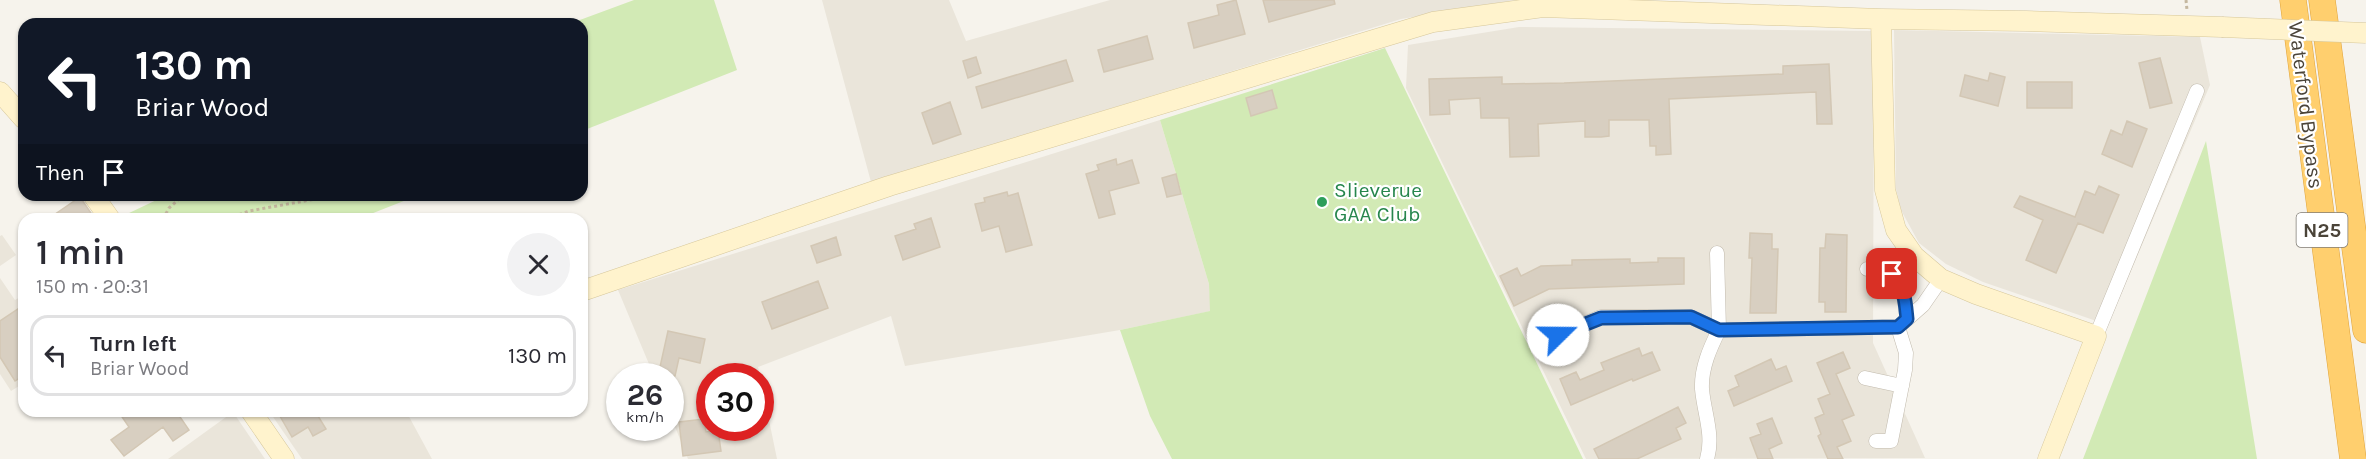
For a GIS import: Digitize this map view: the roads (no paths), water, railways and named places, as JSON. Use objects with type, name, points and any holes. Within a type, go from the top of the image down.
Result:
[{"type":"highway","name":"Waterford Bypass","points":[[2293,0],[2353,459]]},
{"type":"highway","name":"Waterford Bypass","points":[[2322,0],[2366,330]]},
{"type":"street","points":[[588,289],[889,186],[1433,22],[1543,7],[2366,33]]},
{"type":"street","points":[[1881,19],[1885,190],[1896,230],[1914,256],[1941,279],[1976,294],[2096,336]]},
{"type":"street","points":[[0,92],[18,112]]},
{"type":"street","points":[[2048,459],[2197,92]]},
{"type":"street","points":[[1707,459],[1710,430],[1702,385],[1707,353],[1719,330],[1718,253]]},
{"type":"street","points":[[1868,269],[1881,269],[1892,274],[1901,286],[1906,353],[1891,441],[1876,441]]},
{"type":"street","points":[[1558,335],[1601,318],[1691,317],[1719,330],[1902,323],[1923,305],[1941,279]]},
{"type":"street","points":[[1865,378],[1902,386]]},
{"type":"street","points":[[255,417],[284,459]]},
{"type":"place","name":"Slieverue GAA Club","points":[[1322,202]]}]
